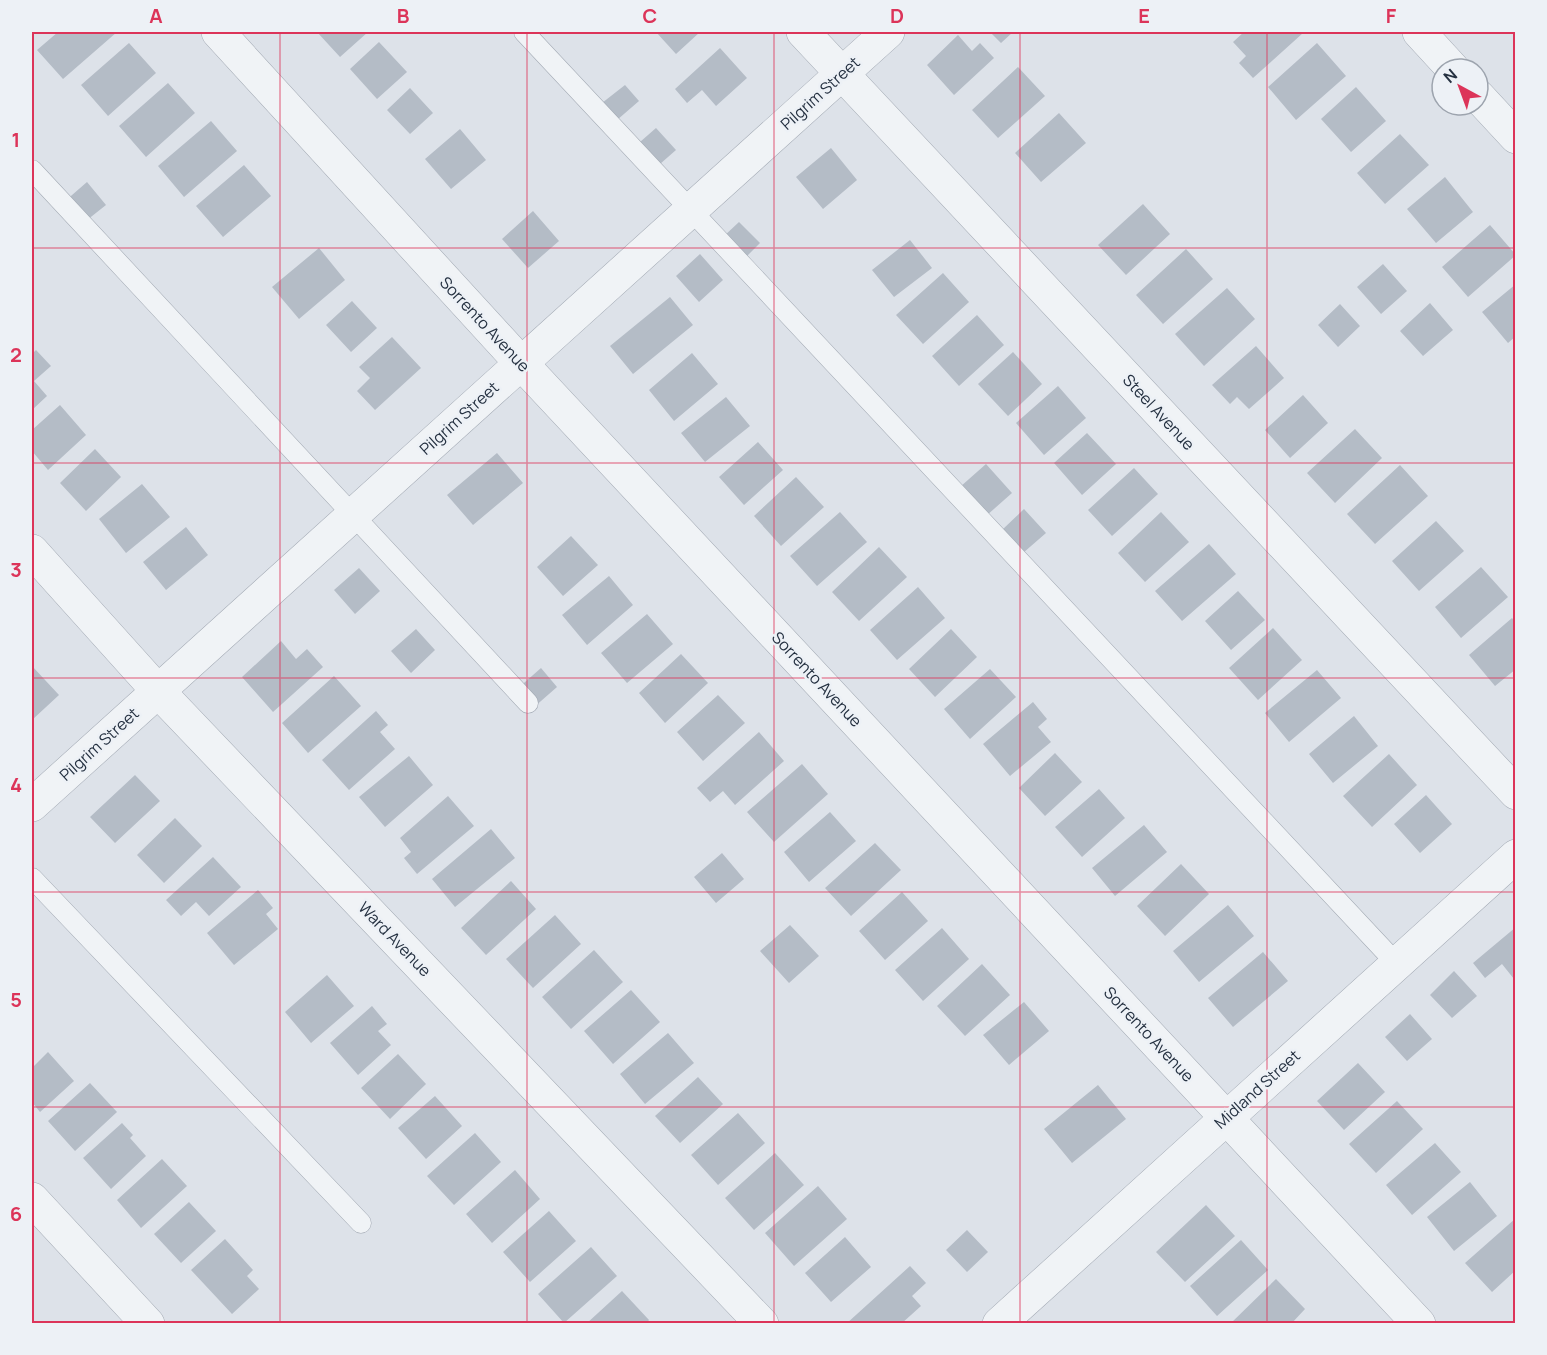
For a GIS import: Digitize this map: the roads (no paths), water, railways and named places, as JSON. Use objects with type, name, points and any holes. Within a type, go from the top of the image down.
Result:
[{"type":"street","name":"Sorrento Avenue","points":[[218,32],[520,363],[1419,1323]]},
{"type":"street","name":"Steel Avenue","points":[[803,32],[1515,793]]},
{"type":"street","name":"Pilgrim Street","points":[[32,805],[888,32]]},
{"type":"street","points":[[1419,32],[1442,57]]},
{"type":"street","points":[[1490,109],[1515,137]]},
{"type":"street","name":"Ward Avenue","points":[[32,551],[157,690],[762,1323]]},
{"type":"street","name":"Midland Street","points":[[999,1323],[1515,856]]},
{"type":"street","points":[[32,1199],[148,1323]]},
{"type":"lane","points":[[524,32],[1396,963]]},
{"type":"lane","points":[[32,170],[528,703]]},
{"type":"lane","points":[[32,878],[360,1223]]}]
